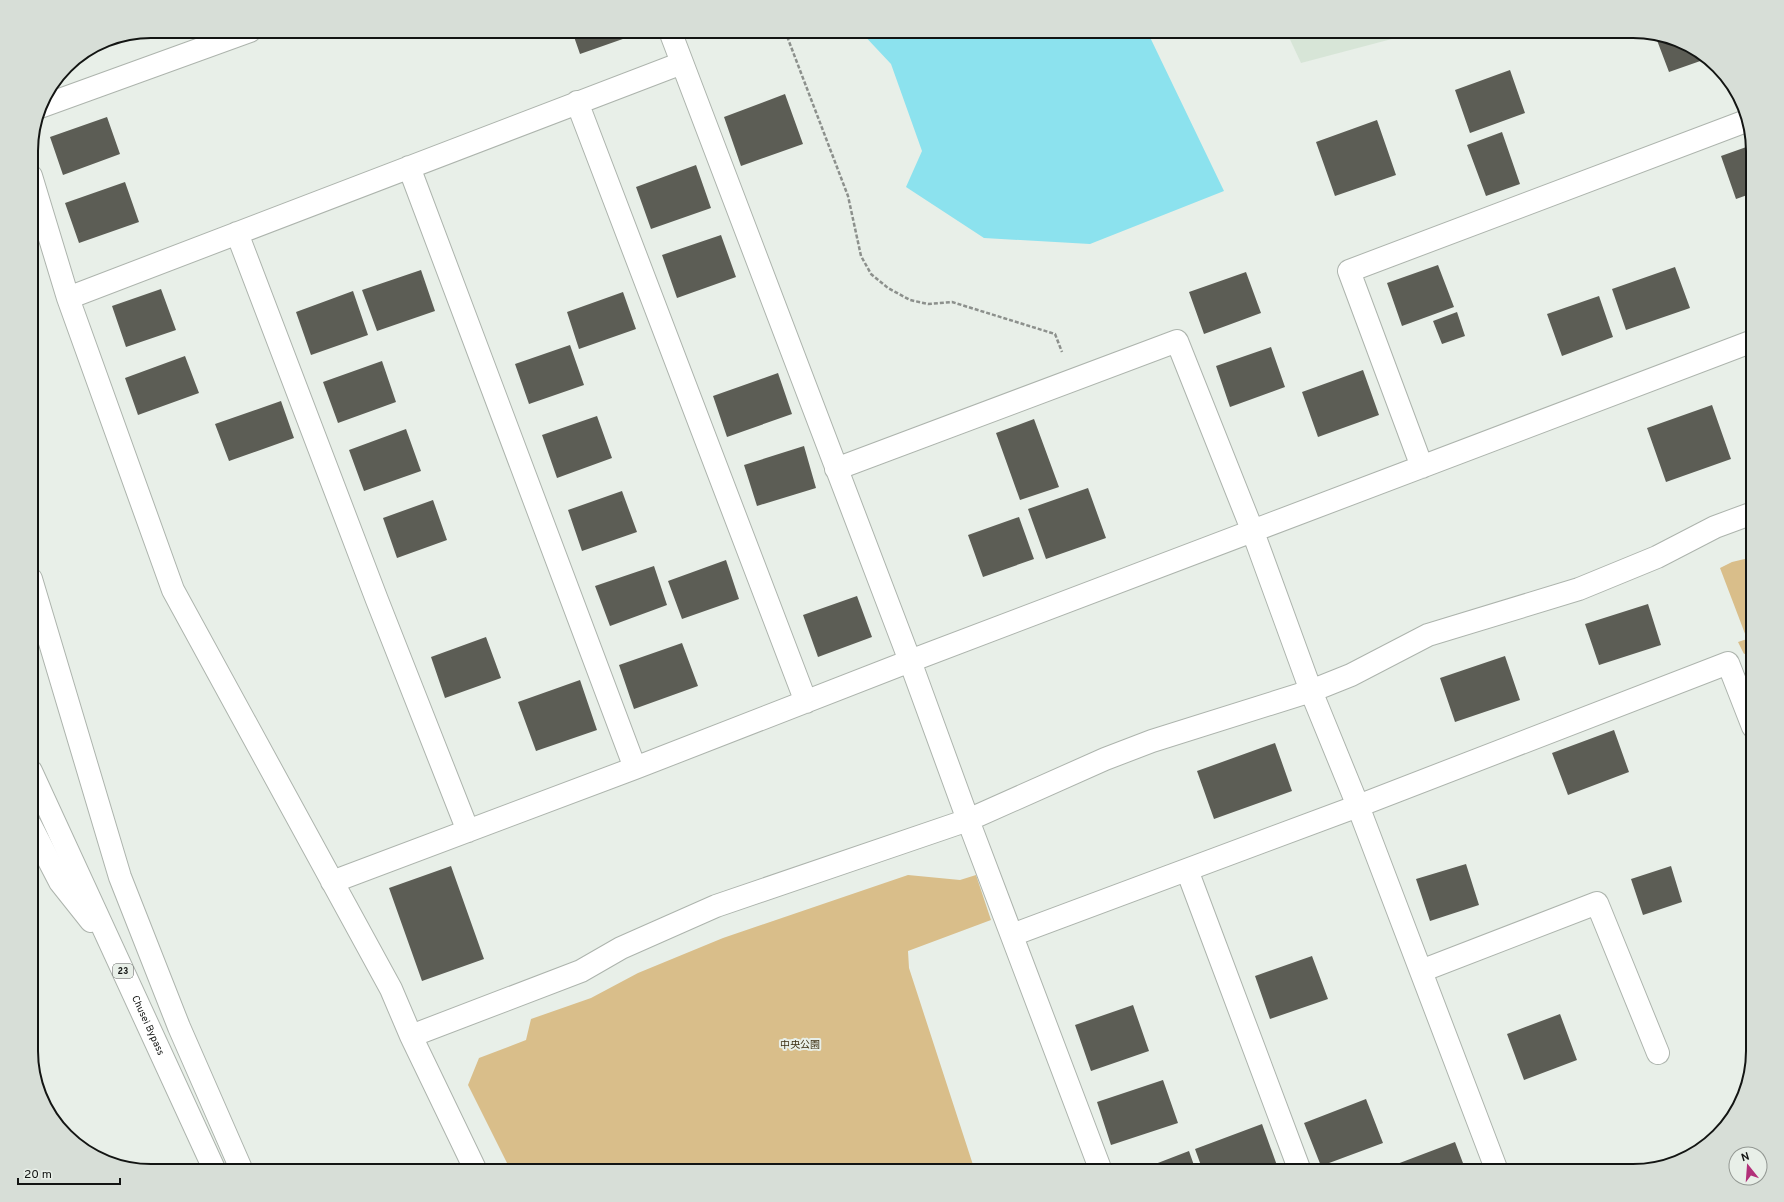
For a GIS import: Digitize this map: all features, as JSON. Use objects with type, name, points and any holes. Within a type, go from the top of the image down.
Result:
[{"type":"main road","points":[[49,104],[219,38]]},
{"type":"main road","points":[[673,38],[910,661],[968,820],[1098,1164]]},
{"type":"main road","points":[[68,298],[682,63]]},
{"type":"main road","points":[[577,102],[806,702]]},
{"type":"main road","points":[[1422,467],[1349,271],[1742,122]]},
{"type":"main road","points":[[409,167],[635,768]]},
{"type":"main road","points":[[38,199],[68,298],[172,590],[391,990],[411,1036],[473,1164]]},
{"type":"main road","points":[[237,234],[377,600],[468,831]]},
{"type":"main road","points":[[836,469],[1177,341],[1253,532],[1311,691],[1358,806],[1494,1164]]},
{"type":"main road","points":[[332,882],[635,768],[910,661],[1746,344]]},
{"type":"main road","points":[[411,1036],[581,971],[620,948],[716,906],[968,820],[1105,759],[1152,741],[1311,691],[1350,676],[1428,635],[1579,588],[1657,557],[1715,527],[1746,516]]},
{"type":"main road","points":[[38,602],[120,877],[179,1027],[239,1164]]},
{"type":"main road","points":[[1012,935],[1358,806],[1728,663],[1746,709]]},
{"type":"main road","name":"Chusei Bypass","points":[[38,786],[212,1164]]},
{"type":"main road","points":[[38,840],[60,882],[114,950]]},
{"type":"main road","points":[[1187,870],[1297,1164]]},
{"type":"main road","points":[[1421,972],[1597,903],[1658,1053]]},
{"type":"path","points":[[788,38],[848,196],[861,256],[871,274],[888,288],[910,300],[928,304],[952,302],[1055,334],[1062,353],[1068,351]]},
{"type":"shaded area","points":[[1289,38],[1396,38],[1301,63]]},
{"type":"green space","points":[[1746,559],[1746,636],[1720,568],[1732,562]]},
{"type":"green space","points":[[1746,639],[1746,653],[1744,654],[1738,642]]},
{"type":"green space","name":"中央公園","points":[[908,875],[960,880],[976,875],[991,920],[908,951],[909,968],[973,1164],[508,1164],[468,1085],[479,1058],[526,1040],[531,1019],[591,998],[638,973],[723,938]]},
{"type":"water","points":[[867,38],[1150,38],[1224,191],[1090,244],[984,238],[906,187],[922,151],[891,64]]},
{"type":"building","points":[[574,38],[626,38],[580,54]]},
{"type":"building","points":[[1657,41],[1670,44],[1701,61],[1669,72]]},
{"type":"building","points":[[1510,70],[1525,113],[1470,133],[1455,90]]},
{"type":"building","points":[[785,94],[803,144],[741,166],[724,117]]},
{"type":"building","points":[[107,117],[120,154],[63,175],[50,137]]},
{"type":"building","points":[[1377,120],[1396,175],[1335,196],[1316,142]]},
{"type":"building","points":[[1502,132],[1520,184],[1486,196],[1467,145]]},
{"type":"building","points":[[1746,147],[1746,195],[1736,199],[1721,156]]},
{"type":"building","points":[[696,165],[711,208],[651,229],[636,187]]},
{"type":"building","points":[[125,182],[139,222],[79,243],[65,203]]},
{"type":"building","points":[[721,235],[736,277],[677,298],[662,255]]},
{"type":"building","points":[[1438,265],[1454,307],[1402,326],[1387,283]]},
{"type":"building","points":[[1675,267],[1690,308],[1626,330],[1612,289]]},
{"type":"building","points":[[421,270],[435,311],[377,331],[362,290]]},
{"type":"building","points":[[1246,272],[1261,313],[1204,334],[1189,292]]},
{"type":"building","points":[[161,289],[176,330],[126,347],[112,306]]},
{"type":"building","points":[[353,291],[368,335],[311,355],[296,312]]},
{"type":"building","points":[[623,292],[636,329],[579,349],[567,312]]},
{"type":"building","points":[[1599,296],[1613,337],[1562,356],[1547,314]]},
{"type":"building","points":[[1457,312],[1465,336],[1442,344],[1433,321]]},
{"type":"building","points":[[570,345],[584,385],[529,404],[515,364]]},
{"type":"building","points":[[1271,347],[1285,387],[1230,407],[1216,366]]},
{"type":"building","points":[[185,356],[199,393],[138,415],[125,378]]},
{"type":"building","points":[[382,361],[396,402],[338,423],[323,382]]},
{"type":"building","points":[[1363,370],[1379,415],[1318,437],[1302,392]]},
{"type":"building","points":[[778,373],[792,414],[727,437],[713,396]]},
{"type":"building","points":[[281,401],[294,438],[229,461],[215,424]]},
{"type":"building","points":[[1712,405],[1731,459],[1666,482],[1647,428]]},
{"type":"building","points":[[597,416],[612,458],[557,478],[542,435]]},
{"type":"building","points":[[1034,419],[1059,487],[1020,500],[996,433]]},
{"type":"building","points":[[406,429],[421,471],[364,491],[349,450]]},
{"type":"building","points":[[804,446],[816,488],[757,506],[744,465]]},
{"type":"building","points":[[1088,488],[1106,538],[1046,559],[1028,509]]},
{"type":"building","points":[[622,491],[637,532],[582,551],[568,510]]},
{"type":"building","points":[[433,500],[447,540],[397,558],[383,518]]},
{"type":"building","points":[[1019,517],[1034,559],[983,577],[968,535]]},
{"type":"building","points":[[726,560],[739,599],[682,619],[668,581]]},
{"type":"building","points":[[654,566],[667,605],[610,626],[595,586]]},
{"type":"building","points":[[857,596],[872,637],[818,657],[803,615]]},
{"type":"building","points":[[1648,604],[1661,645],[1599,665],[1585,624]]},
{"type":"building","points":[[486,637],[501,678],[445,698],[431,657]]},
{"type":"building","points":[[682,643],[698,686],[634,709],[619,665]]},
{"type":"building","points":[[1505,656],[1520,700],[1455,722],[1440,678]]},
{"type":"building","points":[[580,680],[597,730],[536,751],[518,702]]},
{"type":"building","points":[[1614,730],[1629,772],[1568,795],[1552,753]]},
{"type":"building","points":[[1275,743],[1292,791],[1214,819],[1197,771]]},
{"type":"building","points":[[1466,864],[1479,905],[1430,921],[1416,879]]},
{"type":"building","points":[[451,866],[484,959],[422,981],[389,888]]},
{"type":"building","points":[[1671,866],[1682,902],[1643,915],[1631,879]]},
{"type":"building","points":[[1312,956],[1328,999],[1270,1019],[1255,976]]},
{"type":"building","points":[[1133,1005],[1149,1051],[1091,1071],[1075,1025]]},
{"type":"building","points":[[1560,1014],[1577,1060],[1524,1080],[1507,1034]]},
{"type":"building","points":[[1163,1080],[1178,1123],[1111,1145],[1097,1102]]},
{"type":"building","points":[[1366,1099],[1383,1143],[1326,1164],[1320,1164],[1304,1123]]},
{"type":"building","points":[[1262,1124],[1276,1164],[1200,1164],[1195,1149]]},
{"type":"building","points":[[1455,1142],[1463,1164],[1397,1164]]},
{"type":"building","points":[[1189,1151],[1194,1164],[1155,1164]]}]
